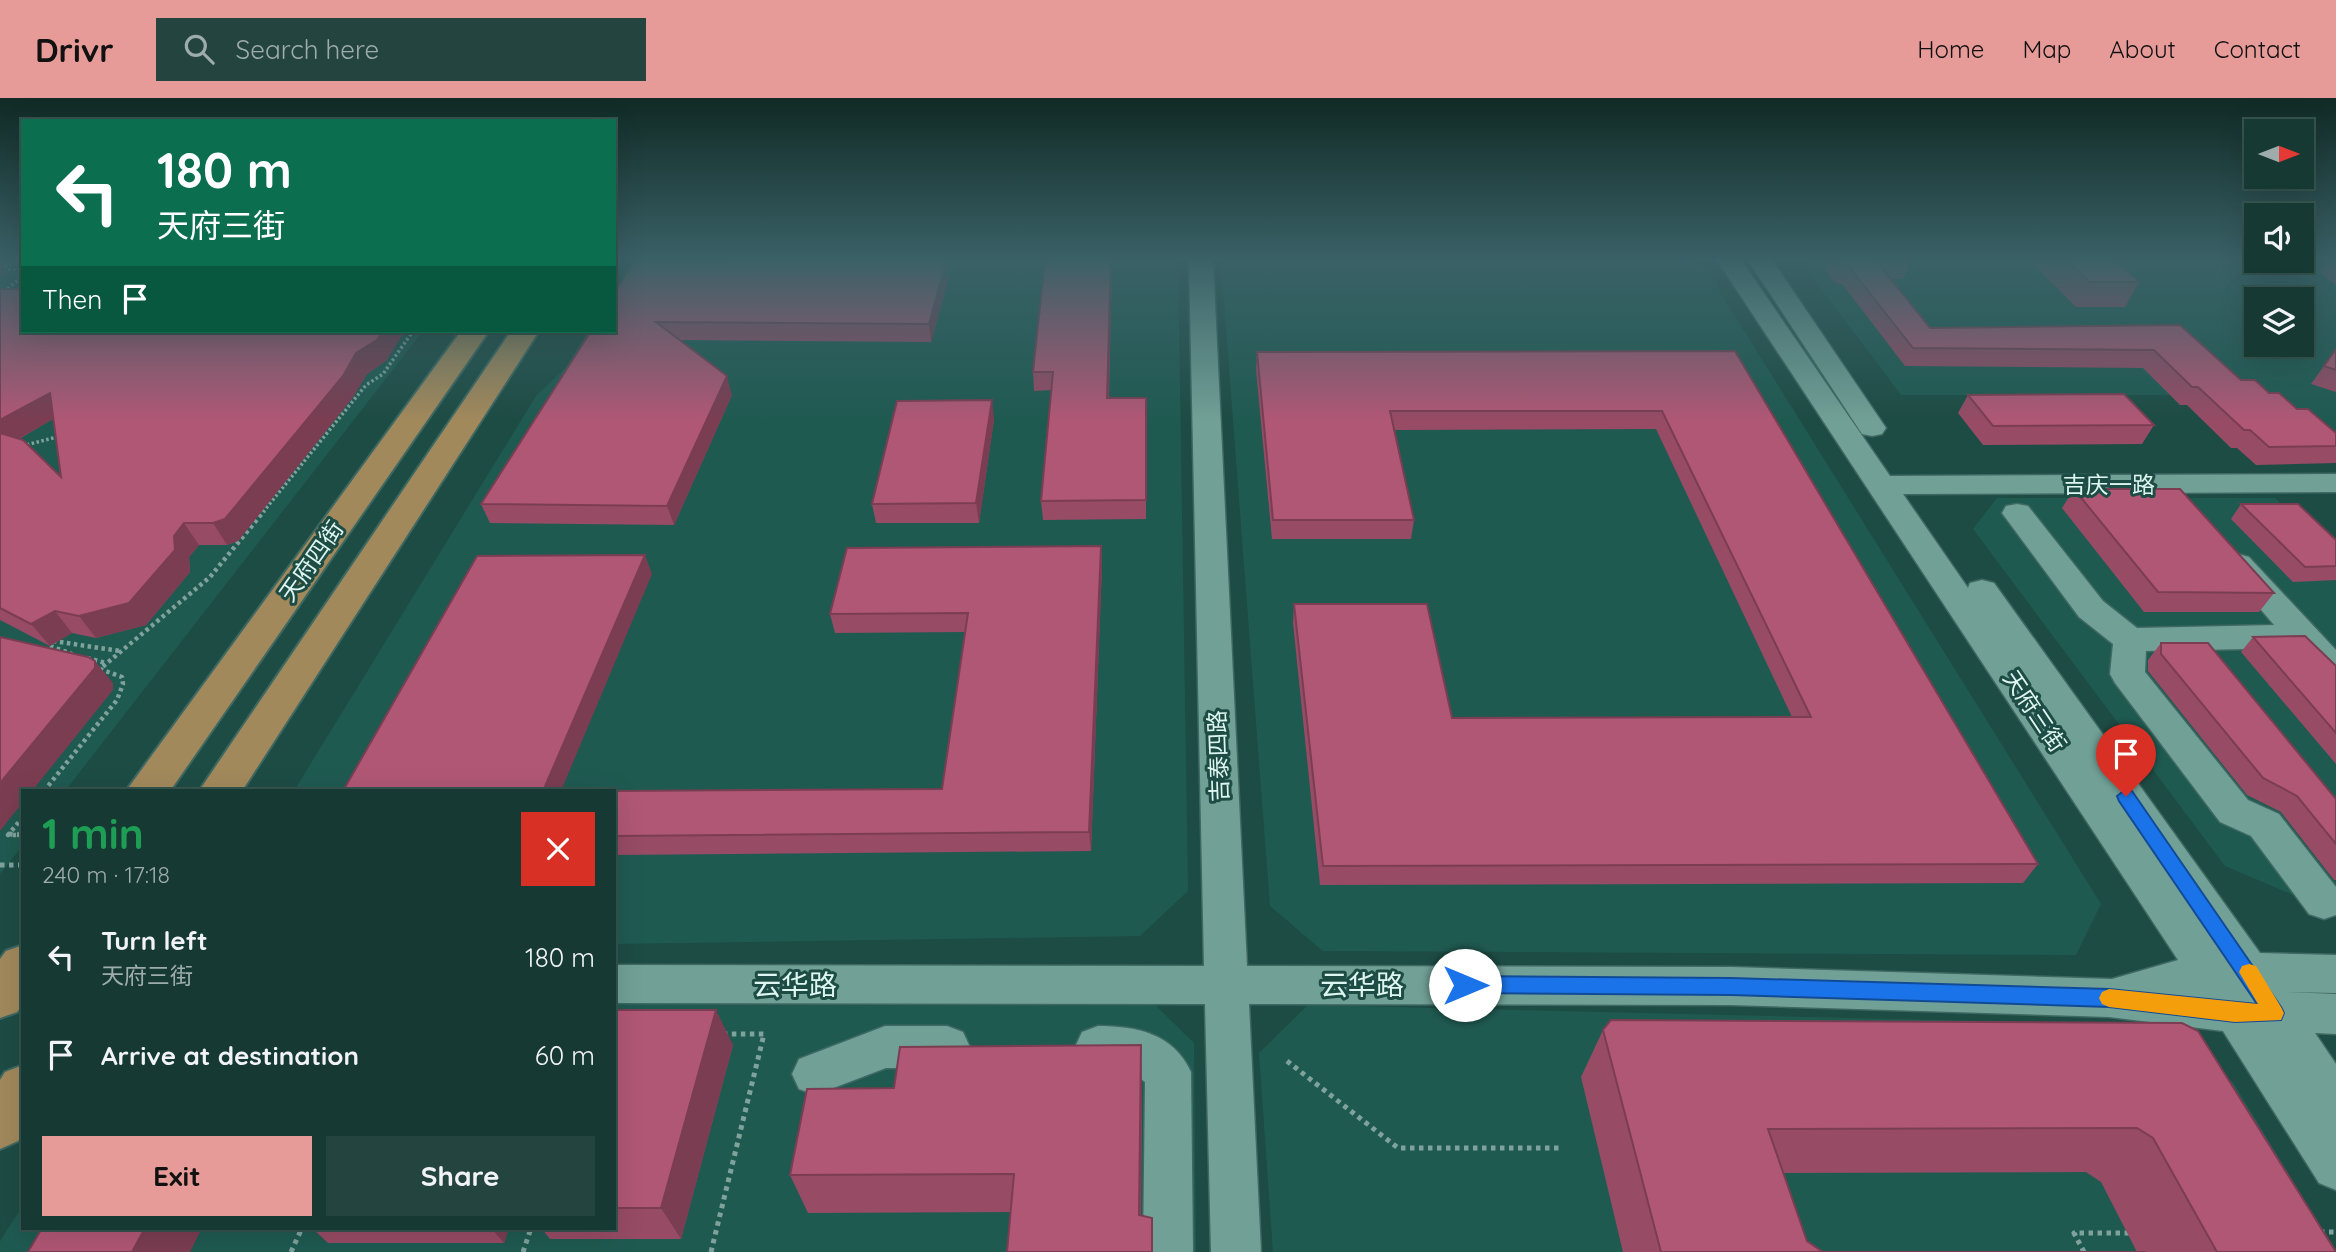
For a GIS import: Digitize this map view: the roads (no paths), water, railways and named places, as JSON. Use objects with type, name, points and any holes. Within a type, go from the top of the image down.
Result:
[{"type":"main road","name":"天府四街","points":[[148,789],[474,333]]},
{"type":"main road","points":[[221,789],[525,333]]},
{"type":"main road","points":[[0,997],[21,968]]},
{"type":"main road","points":[[0,1124],[21,1092]]},
{"type":"street","name":"吉泰四路","points":[[1203,314],[1236,1252]]},
{"type":"street","name":"天府三街","points":[[1769,314],[1895,484],[2229,972],[2336,1166]]},
{"type":"street","name":"天府三街","points":[[1798,314],[1813,336],[1895,484]]},
{"type":"street","name":"吉庆一路","points":[[1895,484],[2336,483]]},
{"type":"street","points":[[2165,484],[2193,514]]},
{"type":"street","points":[[2017,513],[2091,608],[2130,640],[2303,636]]},
{"type":"street","points":[[2220,544],[2336,672]]},
{"type":"street","points":[[2130,640],[2127,674],[2234,811],[2265,825],[2324,902]]},
{"type":"street","name":"云华路","points":[[2109,998],[2229,972],[2336,974]]},
{"type":"street","name":"云华路","points":[[616,984],[1731,986],[2109,998],[2254,1013],[2336,1014]]},
{"type":"street","name":"天府三街","points":[[2254,1013],[2336,1103]]},
{"type":"street","points":[[815,1074],[886,1047],[982,1047]]},
{"type":"street","points":[[1051,1047],[1134,1047],[1168,1072],[1168,1252]]}]
